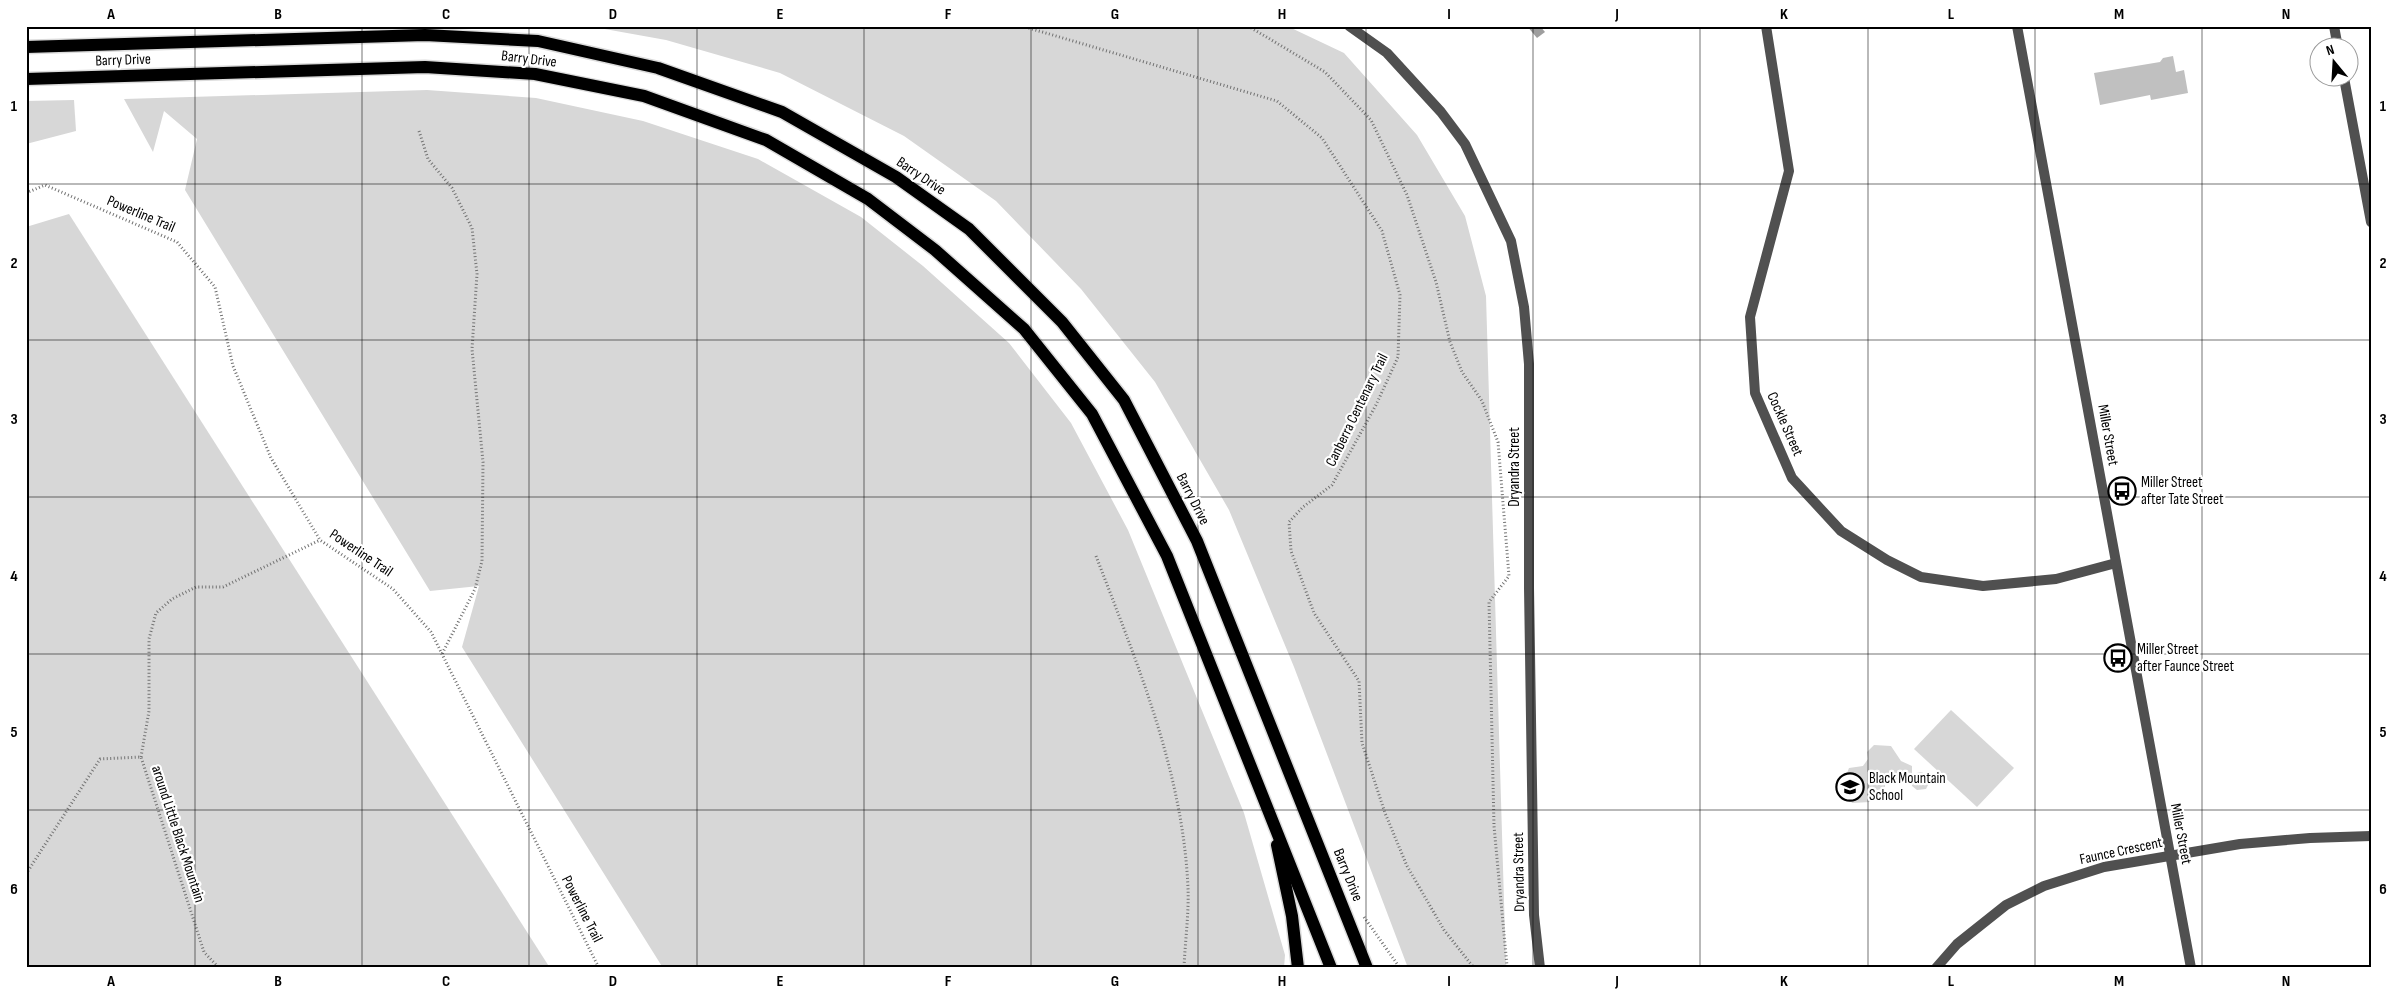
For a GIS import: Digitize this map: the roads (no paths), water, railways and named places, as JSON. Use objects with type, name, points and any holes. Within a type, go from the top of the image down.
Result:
[{"type":"main road","name":"Barry Drive","points":[[26,47],[425,35],[538,41],[658,68],[782,112],[896,178],[969,229],[1062,322],[1124,400],[1197,540],[1367,968]]},
{"type":"main road","name":"Barry Drive","points":[[26,79],[425,67],[535,74],[644,96],[766,140],[868,199],[935,250],[1024,329],[1092,414],[1167,556],[1331,968]]},
{"type":"main road","points":[[1270,811],[1292,916],[1298,968]]},
{"type":"street","name":"Dryandra Street","points":[[1349,26],[1387,53],[1441,112],[1465,144],[1511,242],[1524,307],[1529,364],[1529,588],[1534,895],[1540,968]]},
{"type":"street","name":"Cockle Street","points":[[1766,26],[1789,171],[1750,317],[1755,393],[1792,478],[1841,531],[1887,560],[1921,577],[1983,586],[2056,579],[2116,563]]},
{"type":"street","name":"Miller Street","points":[[2017,26],[2191,968]]},
{"type":"street","points":[[2346,88],[2371,222]]},
{"type":"street","name":"Faunce Crescent","points":[[1936,968],[1957,944],[2006,905],[2044,886],[2104,868],[2240,844],[2310,838],[2371,836]]},
{"type":"place","name":"Miller Street after Tate Street","points":[[2122,491]]},
{"type":"place","name":"Miller Street after Faunce Street","points":[[2118,658]]},
{"type":"place","name":"Black Mountain School","points":[[1850,787]]}]
